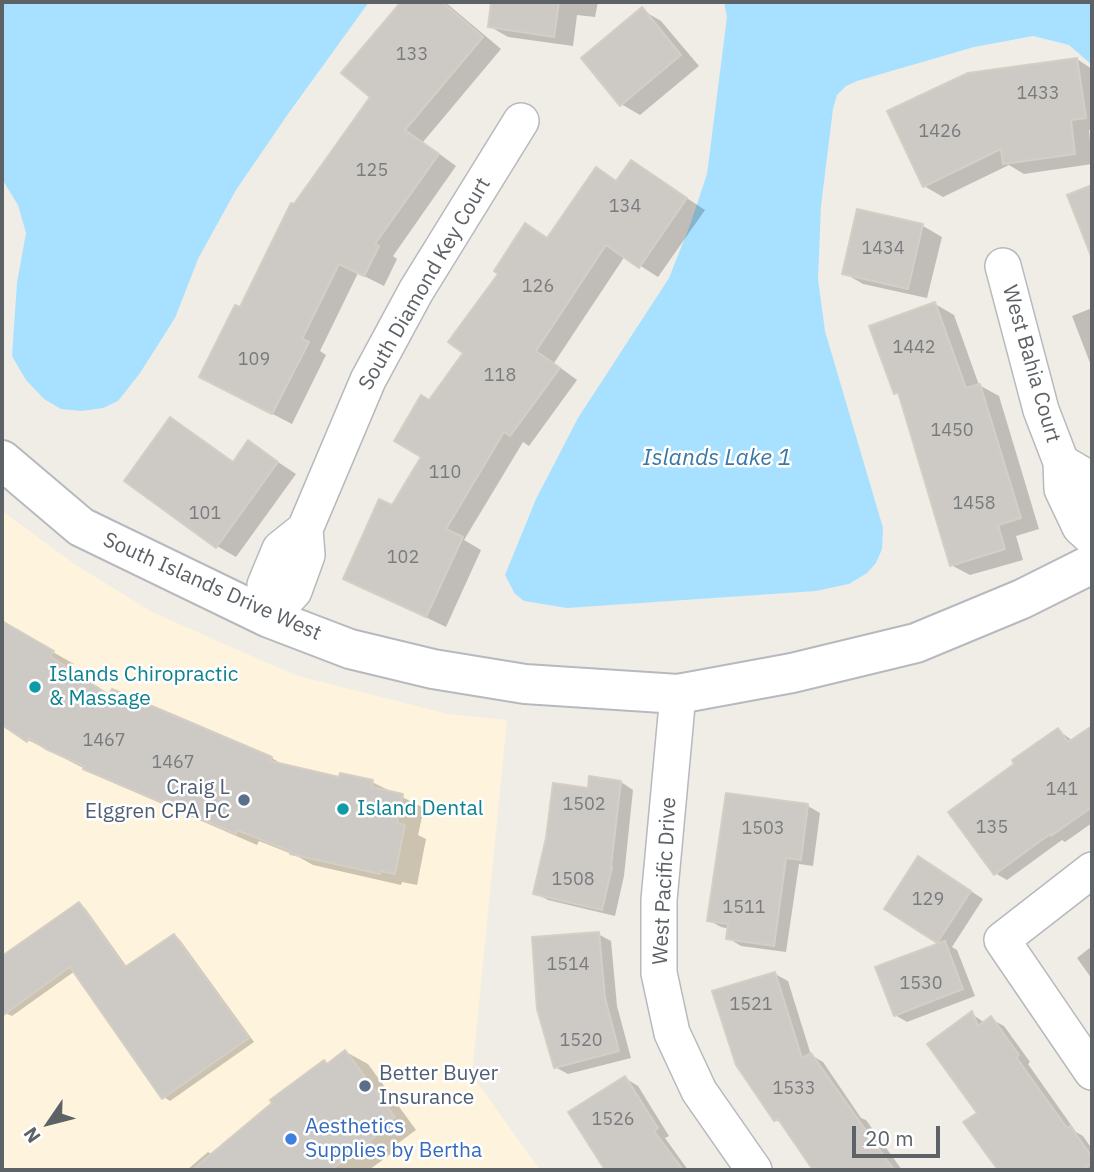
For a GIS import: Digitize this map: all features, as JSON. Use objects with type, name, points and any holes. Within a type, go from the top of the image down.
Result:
[{"type":"street","name":"South Diamond Key Court","points":[[269,618],[265,585],[280,549],[305,529],[368,380],[416,291],[521,121]]},
{"type":"street","name":"West Bahia Court","points":[[1003,266],[1041,410],[1060,462],[1062,489],[1080,527],[1092,538]]},
{"type":"street","name":"South Islands Drive West","points":[[2,460],[81,527],[269,618],[350,649],[433,668],[525,684],[678,694],[792,673],[916,643],[1022,598],[1092,564]]},
{"type":"street","name":"West Bahia Court","points":[[1060,462],[1083,475],[1092,493]]},
{"type":"street","name":"West Pacific Drive","points":[[678,694],[659,900],[659,973],[672,1033],[699,1091],[754,1170]]},
{"type":"street","points":[[1092,870],[1002,940],[1092,1072]]},
{"type":"shaded area","points":[[2,511],[76,565],[152,612],[295,675],[448,714],[507,720],[472,1075],[540,1170],[2,1170]]},
{"type":"water","points":[[2,2],[369,2],[236,190],[198,259],[175,318],[140,373],[118,401],[103,408],[81,411],[61,409],[44,399],[26,380],[12,356],[17,283],[26,233],[18,205],[2,179]]},
{"type":"water","name":"Islands Lake 1","points":[[724,2],[1092,2],[1092,65],[1069,45],[1033,36],[974,47],[857,81],[846,86],[837,95],[821,206],[818,279],[825,331],[883,528],[882,549],[876,563],[867,573],[849,584],[816,591],[567,608],[524,601],[515,594],[505,575],[536,499],[578,418],[669,278],[690,225],[707,174],[727,17]]},
{"type":"building","points":[[401,2],[442,2],[483,37],[405,130],[439,154],[375,244],[379,246],[364,276],[339,264],[302,339],[309,342],[272,414],[199,377],[235,305],[240,307],[291,203],[294,204],[370,97],[341,73]]},
{"type":"building","points":[[491,2],[559,2],[554,37],[488,27]]},
{"type":"building","points":[[642,7],[681,55],[620,106],[581,58]]},
{"type":"building","points":[[1077,58],[1086,118],[1071,120],[1075,154],[1003,164],[1001,149],[923,187],[887,111],[968,73]]},
{"type":"building","points":[[631,160],[687,198],[639,268],[606,245],[536,351],[560,368],[510,436],[504,432],[446,529],[463,537],[426,617],[343,579],[379,499],[392,505],[421,457],[394,441],[421,395],[429,400],[463,353],[448,342],[498,274],[494,271],[525,223],[547,238],[596,167],[616,181]]},
{"type":"building","points":[[1092,185],[1092,256],[1091,256],[1067,195]]},
{"type":"building","points":[[857,209],[923,224],[908,289],[842,274]]},
{"type":"building","points":[[935,302],[966,388],[980,384],[1021,518],[998,525],[1005,549],[950,566],[898,392],[894,394],[869,326]]},
{"type":"building","points":[[170,417],[233,462],[248,440],[278,462],[216,548],[124,481]]},
{"type":"building","points":[[2,621],[54,651],[50,656],[109,695],[112,689],[272,757],[270,761],[339,777],[340,773],[373,780],[372,787],[403,794],[397,823],[405,825],[395,874],[380,871],[380,874],[290,854],[290,851],[237,830],[236,834],[83,769],[84,766],[29,738],[27,742],[2,725]]},
{"type":"building","points":[[1092,726],[1092,807],[994,875],[948,812],[1014,764],[1012,760],[1058,728],[1068,742]]},
{"type":"building","points":[[589,776],[621,781],[612,867],[602,910],[533,894],[546,838],[553,783],[588,788]]},
{"type":"building","points":[[726,793],[808,804],[801,860],[786,858],[774,946],[726,939],[728,924],[707,921]]},
{"type":"building","points":[[918,856],[971,891],[937,943],[884,909]]},
{"type":"building","points":[[79,902],[125,967],[174,934],[249,1038],[162,1099],[70,967],[2,1016],[2,956]]},
{"type":"building","points":[[599,932],[605,998],[619,1051],[554,1068],[537,1009],[532,937]]},
{"type":"building","points":[[945,941],[963,989],[894,1016],[875,967]]},
{"type":"building","points":[[775,972],[802,1058],[811,1053],[894,1170],[813,1170],[778,1119],[774,1121],[736,1065],[712,991]]},
{"type":"building","points":[[972,1011],[978,1026],[991,1016],[1019,1055],[1016,1057],[1067,1128],[1070,1126],[1092,1157],[1092,1163],[1083,1170],[998,1170],[963,1122],[977,1113],[927,1044]]},
{"type":"building","points":[[345,1050],[395,1117],[373,1133],[375,1137],[331,1170],[192,1170],[272,1103],[270,1100],[324,1060],[327,1064]]},
{"type":"building","points":[[625,1076],[658,1128],[654,1131],[683,1170],[605,1170],[568,1112]]},
{"type":"place","name":"Islands Chiropractic & Massage","points":[[35,687]]},
{"type":"place","name":"Craig L Elggren CPA PC","points":[[244,800]]},
{"type":"place","name":"Island Dental","points":[[343,809]]},
{"type":"place","name":"Better Buyer Insurance","points":[[365,1086]]},
{"type":"place","name":"Aesthetics Supplies by Bertha","points":[[291,1139]]}]
